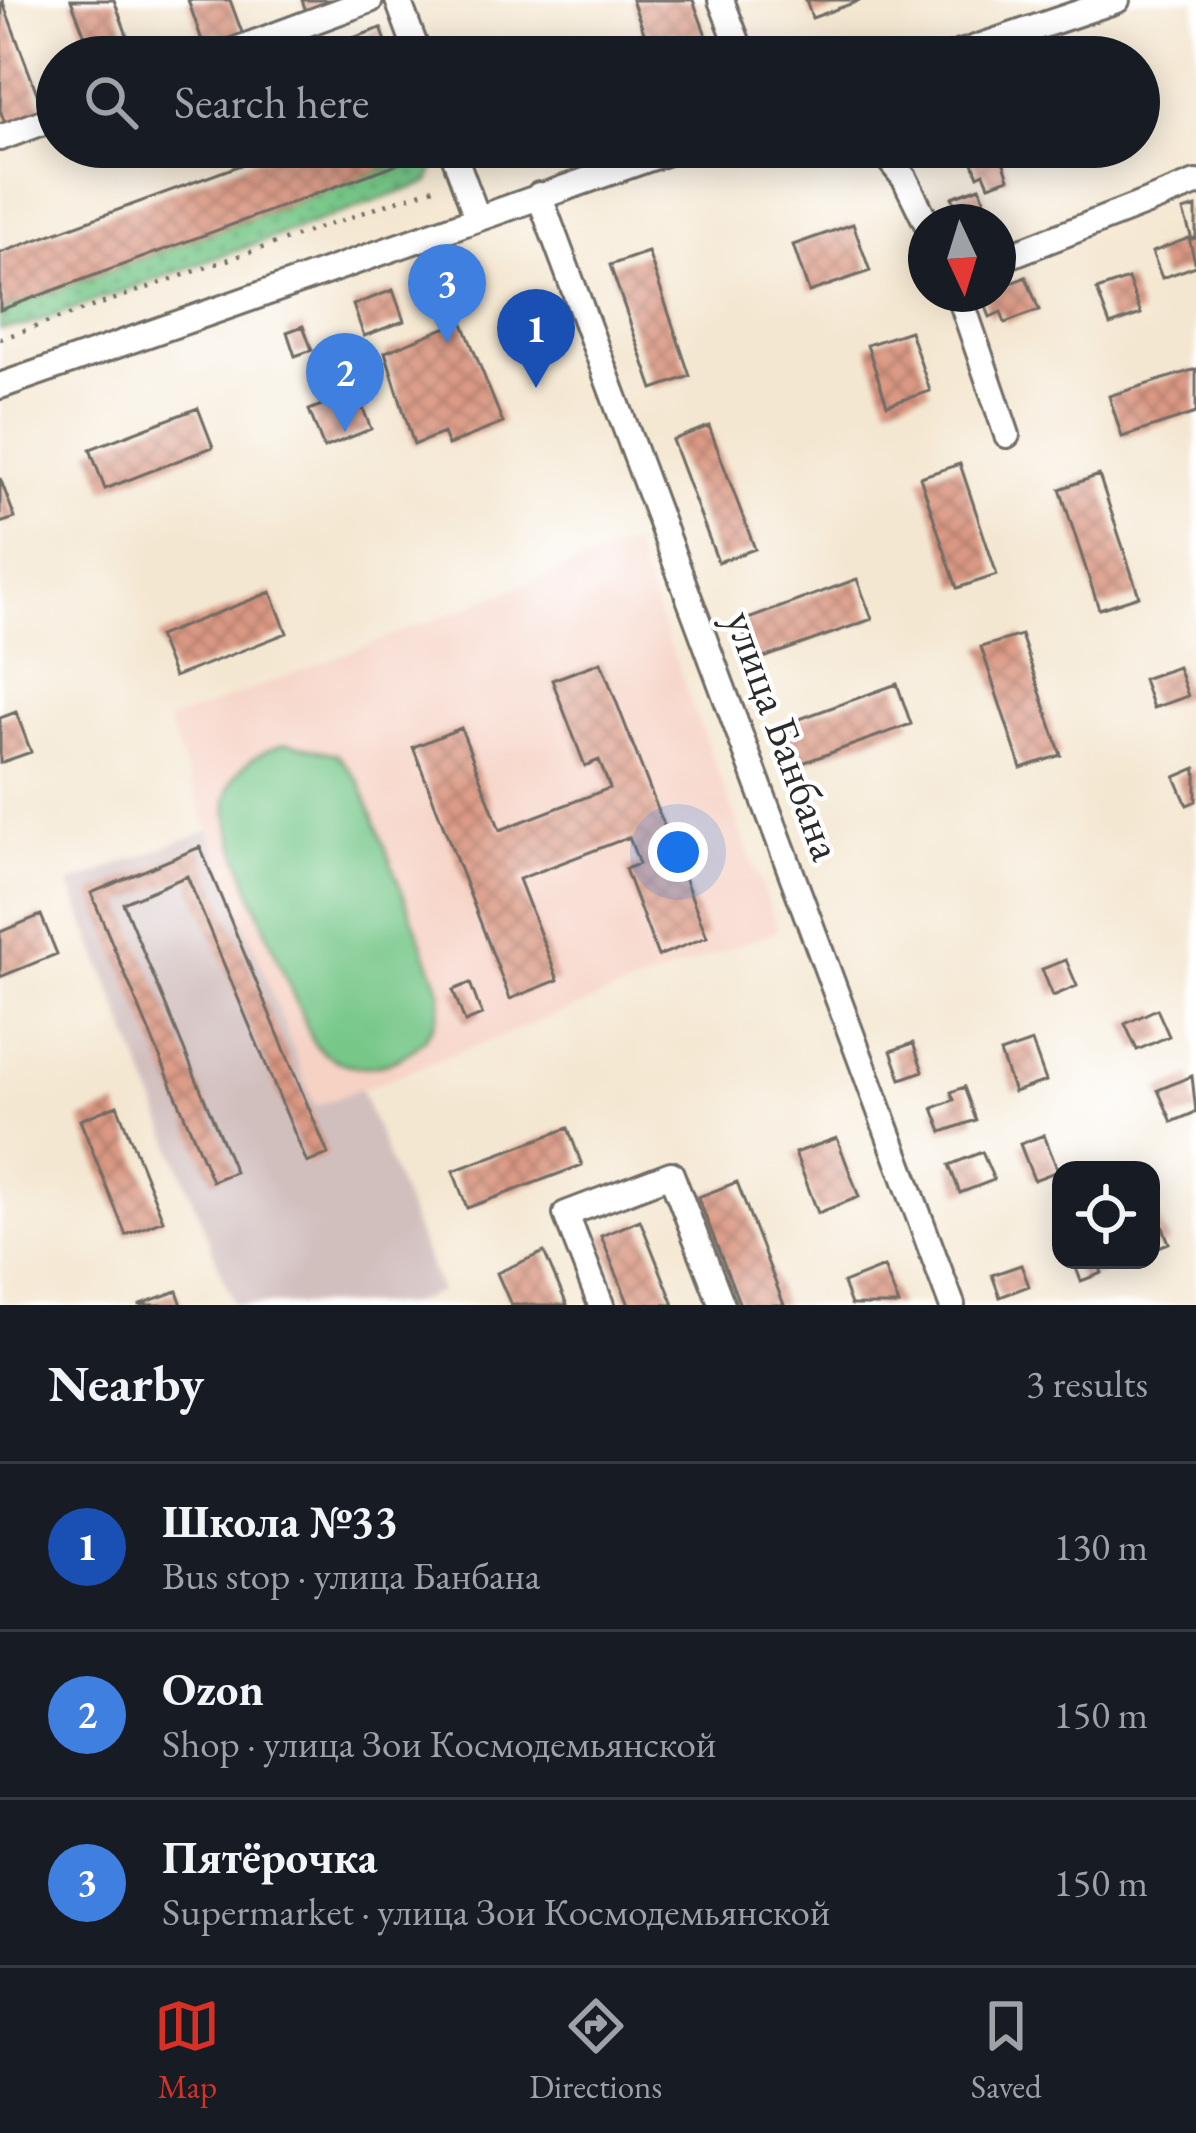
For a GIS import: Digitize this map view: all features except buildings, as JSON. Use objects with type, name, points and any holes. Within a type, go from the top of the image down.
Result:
[{"type":"street","points":[[273,36],[370,0]]},
{"type":"street","points":[[398,0],[411,36]]},
{"type":"street","points":[[722,0],[735,36]]},
{"type":"street","points":[[1002,36],[1075,7],[1117,0]]},
{"type":"street","points":[[0,138],[36,125]]},
{"type":"street","points":[[459,168],[477,217]]},
{"type":"street","points":[[0,386],[619,168]]},
{"type":"street","points":[[896,168],[917,204]]},
{"type":"street","points":[[1016,253],[1196,183]]},
{"type":"street","name":"улица Банбана","points":[[539,195],[952,1305]]},
{"type":"street","points":[[965,312],[1006,435]]},
{"type":"street","points":[[601,1305],[566,1214],[671,1174],[722,1305]]},
{"type":"path","points":[[0,339],[463,178]]},
{"type":"shaded area","points":[[631,544],[778,930],[316,1107],[167,722]]},
{"type":"shaded area","points":[[209,830],[315,1106],[361,1089],[440,1292],[406,1305],[234,1305],[70,884]]},
{"type":"green space","points":[[386,168],[433,171],[429,182],[28,325],[0,329],[0,310]]},
{"type":"green space","points":[[287,743],[337,754],[360,783],[441,992],[438,1015],[428,1034],[394,1061],[351,1065],[313,1042],[246,879],[228,816],[230,786],[250,761]]},
{"type":"place","name":"Пятёрочка","points":[[447,343]]},
{"type":"place","name":"Школа №33","points":[[536,388]]},
{"type":"place","name":"Ozon","points":[[345,432]]}]
